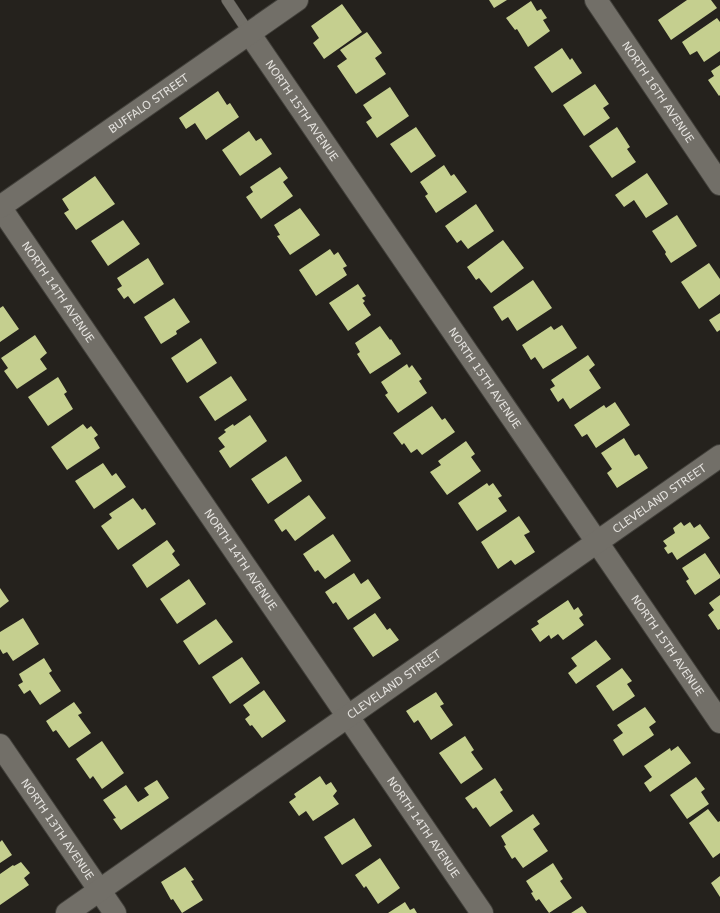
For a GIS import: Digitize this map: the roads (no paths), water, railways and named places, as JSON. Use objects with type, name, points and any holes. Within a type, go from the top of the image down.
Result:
[{"type":"street","name":"BUFFALO STREET","points":[[0,207],[297,0]]},
{"type":"street","name":"NORTH 16TH AVENUE","points":[[596,0],[720,184]]},
{"type":"street","name":"NORTH 15TH AVENUE","points":[[250,33],[720,722]]},
{"type":"street","name":"NORTH 14TH AVENUE","points":[[0,207],[482,913]]},
{"type":"street","name":"CLEVELAND STREET","points":[[67,913],[720,456]]},
{"type":"street","name":"NORTH 13TH AVENUE","points":[[0,745],[114,913]]},
{"type":"lane","points":[[227,0],[250,33]]}]
